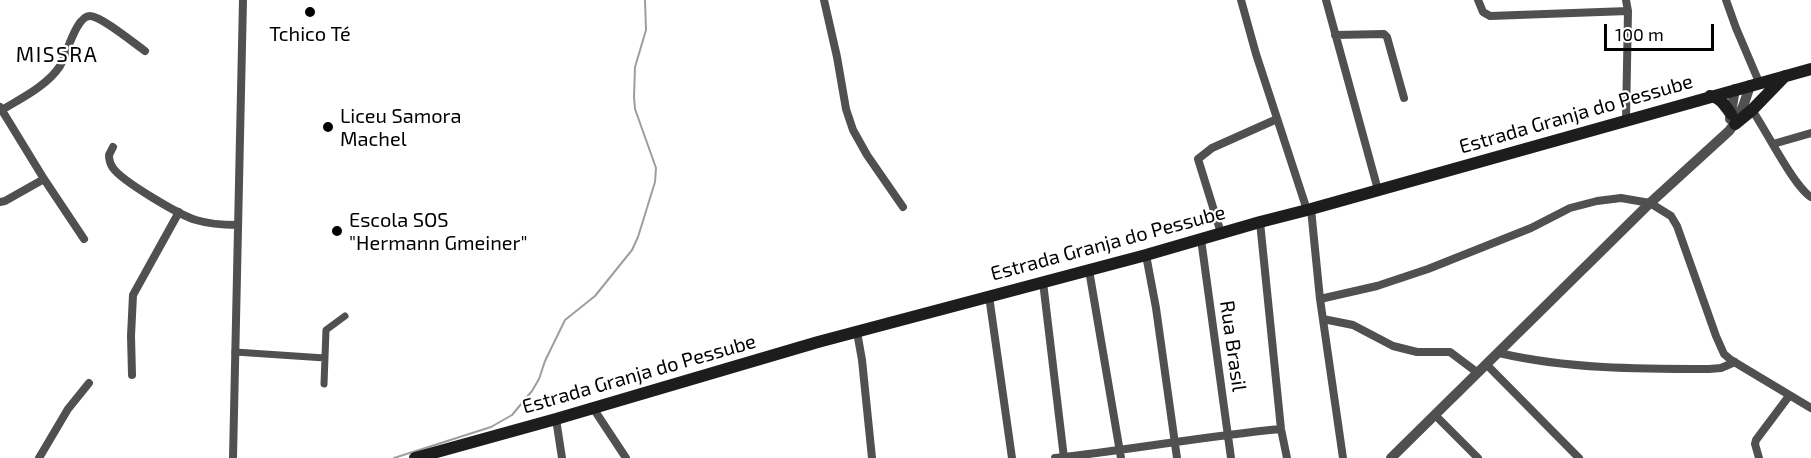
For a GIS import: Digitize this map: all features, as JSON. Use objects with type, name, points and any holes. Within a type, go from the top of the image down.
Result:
[{"type":"main road","name":"Estrada Granja do Pessube","points":[[415,458],[857,332],[1146,255],[1811,69]]},
{"type":"main road","points":[[1710,96],[1722,101],[1732,123],[1752,110],[1785,76]]},
{"type":"street","points":[[233,458],[243,0]]},
{"type":"street","points":[[824,0],[846,109],[853,130],[867,155],[903,207]]},
{"type":"street","points":[[1241,0],[1277,119],[1309,209],[1343,458]]},
{"type":"street","points":[[1326,0],[1378,190]]},
{"type":"street","points":[[1478,0],[1483,12],[1490,16],[1628,11]]},
{"type":"street","points":[[1626,0],[1628,11],[1626,120]]},
{"type":"street","points":[[1391,458],[1732,123],[1755,84],[1726,0]]},
{"type":"street","points":[[84,239],[1,109],[44,83],[53,74],[83,18],[88,16],[102,20],[145,51]]},
{"type":"street","points":[[1335,35],[1384,34],[1387,37],[1404,98]]},
{"type":"street","points":[[1732,123],[1735,89]]},
{"type":"street","points":[[1752,110],[1797,183],[1805,194],[1811,197]]},
{"type":"street","points":[[1221,233],[1198,159],[1212,148],[1277,119]]},
{"type":"street","points":[[1773,144],[1811,133]]},
{"type":"street","points":[[113,147],[109,155],[113,168],[119,175],[149,195],[193,219],[237,225]]},
{"type":"street","points":[[0,203],[44,179]]},
{"type":"street","points":[[1320,299],[1377,286],[1428,269],[1531,228],[1570,208],[1621,198],[1650,203],[1671,216],[1677,226],[1724,354],[1811,408]]},
{"type":"street","points":[[132,375],[133,296],[180,212]]},
{"type":"street","points":[[1260,222],[1281,429],[1287,458]]},
{"type":"street","name":"Rua Brasil","points":[[1201,239],[1231,458]]},
{"type":"street","points":[[1146,255],[1156,308],[1177,458]]},
{"type":"street","points":[[1089,270],[1120,454]]},
{"type":"street","points":[[1043,282],[1061,458],[1120,454],[1175,442],[1281,429]]},
{"type":"street","points":[[989,296],[1012,458]]},
{"type":"street","points":[[324,384],[326,330],[345,316]]},
{"type":"street","points":[[1323,319],[1353,325],[1384,342],[1401,348],[1417,352],[1450,352],[1482,369],[1579,458]]},
{"type":"street","points":[[857,332],[872,458]]},
{"type":"street","points":[[235,352],[325,358]]},
{"type":"street","points":[[1499,353],[1531,360],[1631,369],[1709,369],[1721,368],[1735,362]]},
{"type":"street","points":[[39,458],[68,409],[89,383]]},
{"type":"street","points":[[1759,458],[1756,440],[1789,396]]},
{"type":"street","points":[[593,408],[626,458]]},
{"type":"street","points":[[1435,415],[1478,458]]},
{"type":"street","points":[[556,419],[562,458]]},
{"type":"waterway","points":[[394,458],[491,427],[512,415],[539,379],[565,320],[595,296],[632,250],[655,182],[656,168],[635,109],[634,97],[635,67],[646,30],[645,0]]},
{"type":"place","name":"Tchico Té","points":[[310,12]]},
{"type":"place","name":"Liceu Samora Machel","points":[[328,127]]},
{"type":"place","name":"Escola SOS \"Hermann Gmeiner\"","points":[[337,231]]},
{"type":"district","name":"MISSRA","points":[[57,55]]}]
